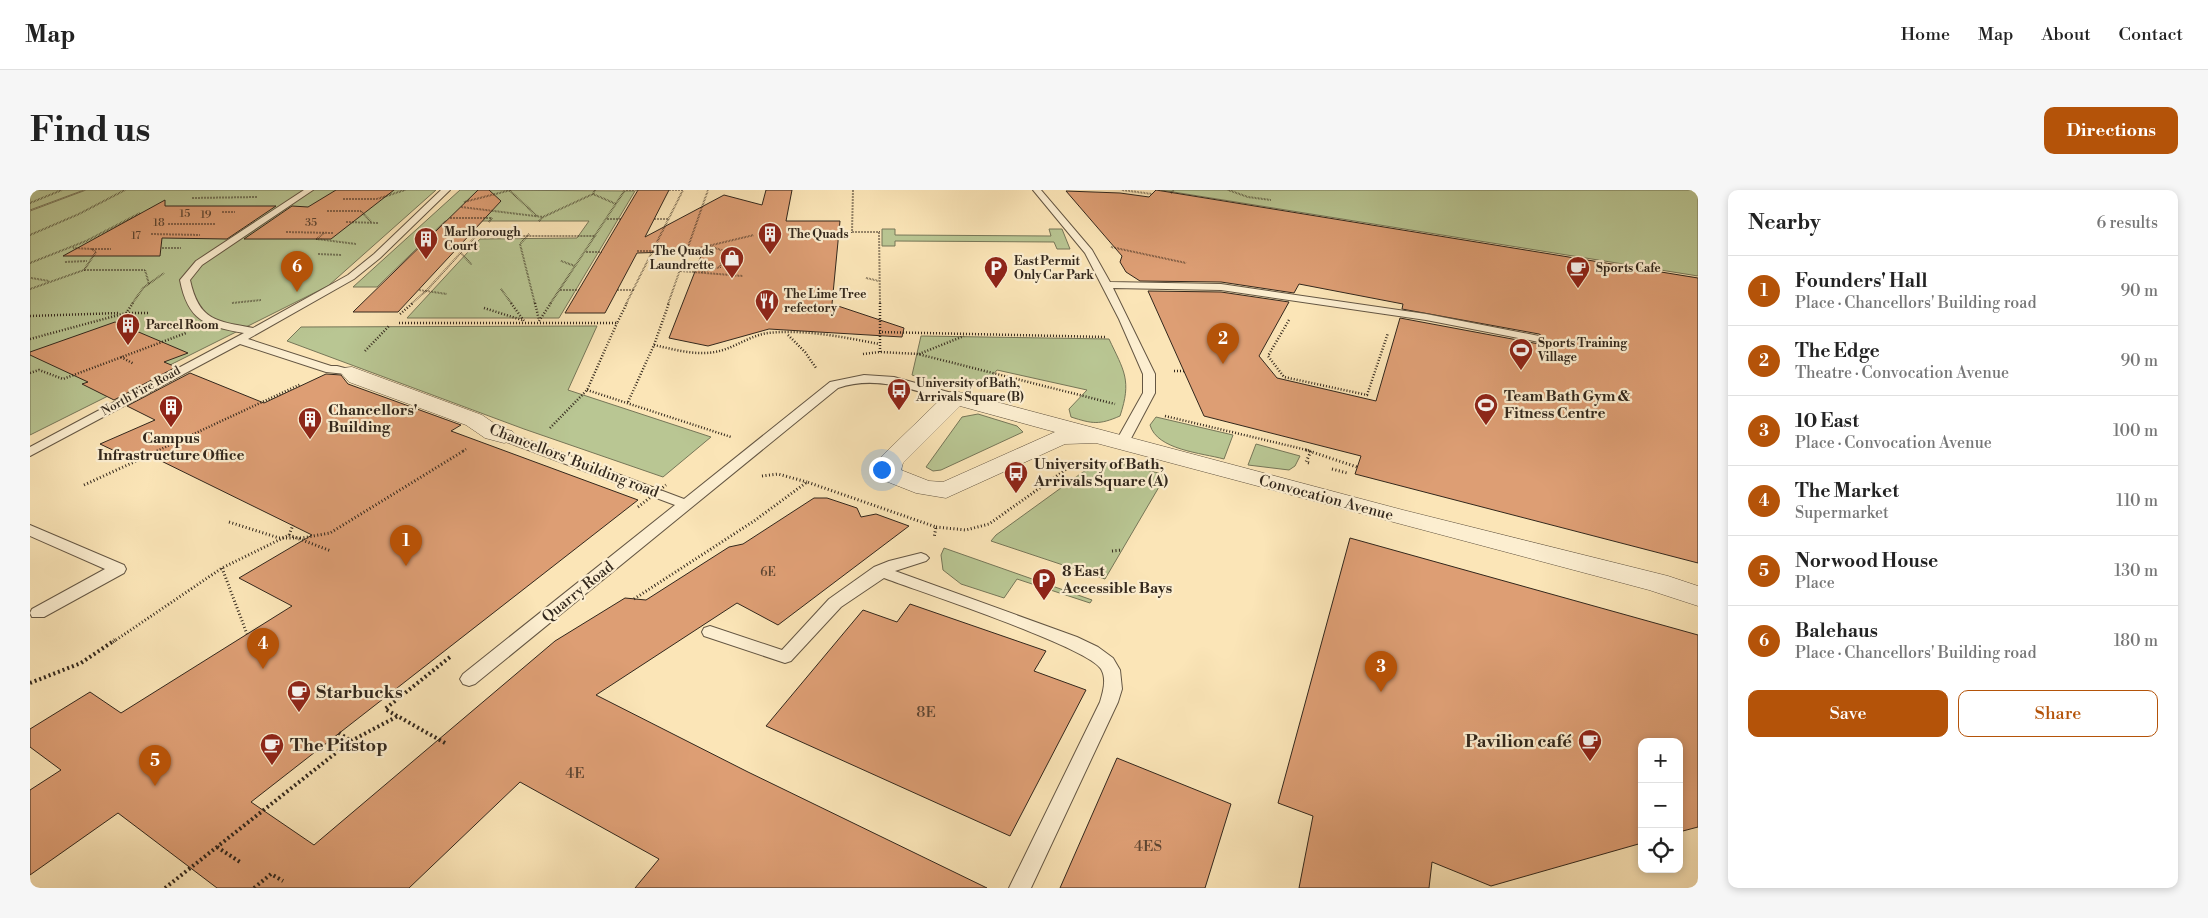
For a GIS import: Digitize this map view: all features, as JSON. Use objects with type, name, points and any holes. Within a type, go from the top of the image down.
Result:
[{"type":"street","name":"Chancellors' Building road","points":[[349,372],[357,377],[474,420],[498,435]]},
{"type":"street","name":"Convocation Avenue","points":[[955,398],[1338,502],[1658,583],[1698,596]]},
{"type":"street","points":[[955,398],[891,461],[888,471],[892,475],[925,488],[946,490],[1059,438],[1076,435],[1096,436]]},
{"type":"lane","points":[[252,331],[219,325],[195,312],[188,298],[185,280],[199,263],[309,190]]},
{"type":"lane","name":"North Fire Road","points":[[30,452],[252,331],[311,301],[351,277],[382,251],[446,190]]},
{"type":"lane","points":[[1037,190],[1089,252],[1108,286],[1149,374],[1149,393],[1122,443]]},
{"type":"lane","points":[[1108,286],[1221,288],[1395,314],[1538,339]]},
{"type":"lane","points":[[311,301],[324,300]]},
{"type":"lane","name":"Chancellors' Building road","points":[[238,339],[330,370],[349,372]]},
{"type":"lane","name":"Quarry Road","points":[[469,679],[834,386],[847,379],[880,378],[955,398]]},
{"type":"lane","name":"Chancellors' Building road","points":[[498,435],[685,504]]},
{"type":"lane","points":[[30,530],[118,569],[38,613]]},
{"type":"lane","points":[[710,632],[785,657],[835,603],[880,571],[894,564],[921,558]]},
{"type":"lane","points":[[880,571],[1071,642],[1098,654],[1111,668],[1115,686],[1109,702],[1020,888]]},
{"type":"path","points":[[30,203],[62,190]]},
{"type":"path","points":[[30,235],[78,214],[124,190]]},
{"type":"path","points":[[343,199],[377,199],[405,190]]},
{"type":"path","points":[[454,205],[511,190],[538,216]]},
{"type":"path","points":[[539,222],[543,217],[592,194],[594,190]]},
{"type":"path","points":[[539,321],[625,190],[638,190]]},
{"type":"path","points":[[529,447],[564,416],[587,390],[683,190],[669,190]]},
{"type":"path","points":[[628,402],[654,345],[708,190]]},
{"type":"path","points":[[853,190],[852,232],[879,232],[880,352]]},
{"type":"path","points":[[1122,190],[1152,194]]},
{"type":"path","points":[[1147,194],[1151,190]]},
{"type":"path","points":[[1228,190],[1248,197],[1271,200]]},
{"type":"path","points":[[592,194],[616,204]]},
{"type":"path","points":[[192,198],[200,195],[257,196],[259,203]]},
{"type":"path","points":[[430,206],[454,205],[543,217]]},
{"type":"path","points":[[328,211],[360,211],[372,222]]},
{"type":"path","points":[[30,263],[70,248],[140,213]]},
{"type":"path","points":[[408,227],[432,227],[442,218],[492,218],[489,222]]},
{"type":"path","points":[[607,219],[621,219]]},
{"type":"path","points":[[654,219],[669,219]]},
{"type":"path","points":[[168,224],[215,224]]},
{"type":"path","points":[[280,232],[333,232]]},
{"type":"path","points":[[324,232],[317,239],[344,241],[382,251]]},
{"type":"path","points":[[151,234],[205,234]]},
{"type":"path","points":[[400,314],[427,290],[477,235],[595,236]]},
{"type":"path","points":[[520,244],[528,235]]},
{"type":"path","points":[[687,251],[754,235]]},
{"type":"path","points":[[520,244],[528,247]]},
{"type":"path","points":[[520,244],[539,321]]},
{"type":"path","points":[[698,273],[720,267],[724,251],[708,246]]},
{"type":"path","points":[[70,248],[111,249]]},
{"type":"path","points":[[84,270],[88,261],[96,252],[92,249]]},
{"type":"path","points":[[455,251],[462,252],[472,265]]},
{"type":"path","points":[[637,252],[654,251]]},
{"type":"path","points":[[585,252],[602,252]]},
{"type":"path","points":[[65,262],[88,261]]},
{"type":"path","points":[[561,261],[575,266]]},
{"type":"path","points":[[30,289],[84,270],[145,270],[149,284]]},
{"type":"path","points":[[680,271],[743,276]]},
{"type":"path","points":[[31,278],[49,281]]},
{"type":"path","points":[[866,278],[879,281]]},
{"type":"path","points":[[501,289],[525,321]]},
{"type":"path","points":[[419,290],[447,294]]},
{"type":"path","points":[[559,290],[579,290]]},
{"type":"path","points":[[618,290],[636,290]]},
{"type":"path","points":[[195,312],[250,300],[270,300],[301,306]]},
{"type":"path","points":[[1301,301],[1268,356],[1284,377],[1367,395],[1395,314]]},
{"type":"path","points":[[484,308],[525,321]]},
{"type":"path","points":[[30,339],[126,313]]},
{"type":"path","points":[[30,316],[148,313]]},
{"type":"path","points":[[399,323],[618,322]]},
{"type":"path","points":[[349,372],[389,326]]},
{"type":"path","points":[[799,330],[802,334]]},
{"type":"path","points":[[879,332],[1133,338]]},
{"type":"path","points":[[654,345],[702,353],[718,352],[747,339],[768,333],[840,337],[879,344]]},
{"type":"path","points":[[787,334],[805,352],[818,371]]},
{"type":"path","points":[[30,373],[38,370],[63,379],[178,335]]},
{"type":"path","points":[[918,354],[966,335]]},
{"type":"path","points":[[121,357],[134,364]]},
{"type":"path","points":[[93,365],[97,366]]},
{"type":"path","points":[[84,485],[330,370]]},
{"type":"path","points":[[1168,370],[1184,371]]},
{"type":"path","points":[[587,390],[758,446]]},
{"type":"path","points":[[1167,409],[1164,416],[1311,451],[1357,468]]},
{"type":"path","points":[[229,522],[276,539],[308,539],[330,532],[498,435]]},
{"type":"path","points":[[755,477],[778,474],[807,482],[936,527],[966,530],[989,524],[1080,460]]},
{"type":"path","points":[[634,599],[754,521],[807,482]]},
{"type":"path","points":[[638,507],[666,485]]},
{"type":"path","points":[[30,683],[81,663],[222,568],[289,535],[293,525]]},
{"type":"path","points":[[936,527],[936,535]]},
{"type":"path","points":[[289,535],[331,551]]},
{"type":"path","points":[[1112,551],[1122,550]]},
{"type":"path","points":[[222,568],[247,634]]},
{"type":"path","points":[[385,709],[445,744]]},
{"type":"path","points":[[165,888],[351,741],[398,716]]},
{"type":"path","points":[[339,733],[351,741]]},
{"type":"path","points":[[216,847],[240,862]]},
{"type":"path","points":[[254,888],[271,874],[282,881]]},
{"type":"green space","points":[[30,190],[84,190],[30,210]]},
{"type":"green space","points":[[86,190],[436,190],[328,286],[30,435],[30,211]]},
{"type":"green space","points":[[460,190],[635,191],[559,318],[407,318],[480,239],[577,238],[589,221],[445,221],[377,287],[353,287]]},
{"type":"green space","points":[[1161,190],[1698,190],[1698,276]]},
{"type":"green space","points":[[882,229],[895,229],[895,235],[1051,236],[1049,229],[1062,229],[1070,249],[1057,249],[1054,242],[895,241],[895,246],[882,246]]},
{"type":"green space","points":[[597,326],[568,390],[711,437],[663,477],[524,429],[287,341],[301,327]]},
{"type":"green space","points":[[921,336],[1109,339],[1125,376],[1124,404],[1120,416],[1107,421],[1096,422],[1071,417],[1069,409],[1087,390],[997,370],[987,382],[970,379],[945,385],[912,375]]},
{"type":"green space","points":[[978,414],[1017,426],[1023,432],[941,470],[933,471],[926,467],[962,417]]},
{"type":"green space","points":[[1156,417],[1233,435],[1224,459],[1181,449],[1161,440],[1154,433],[1150,425]]},
{"type":"green space","points":[[1256,444],[1300,456],[1295,466],[1289,470],[1248,465]]},
{"type":"green space","points":[[1102,462],[1116,462],[1166,475],[1105,579],[991,541],[996,535],[1083,472]]},
{"type":"green space","points":[[944,548],[1092,600],[1090,603],[1017,579],[1004,598],[961,584],[943,570],[941,555]]},
{"type":"building","points":[[336,190],[394,190],[331,239],[244,239],[292,206],[308,207]]},
{"type":"building","name":"Marlborough Court","points":[[478,190],[489,190],[501,201],[398,312],[353,312]]},
{"type":"building","points":[[638,190],[669,190],[645,237],[724,195],[762,205],[766,190],[792,190],[786,221],[840,221],[832,304],[904,328],[902,337],[769,329],[708,346],[669,338],[703,251],[637,253],[605,313],[565,313]]},
{"type":"building","name":"Sports Training Village","points":[[1156,190],[1698,278],[1698,563],[1355,474],[1361,456],[1204,416],[1148,291],[1221,292],[1289,302],[1259,356],[1277,378],[1376,401],[1400,318],[1539,344],[1546,338],[1539,334],[1402,309],[1403,304],[1299,284],[1294,293],[1221,282],[1140,281],[1126,272],[1120,262],[1122,256],[1066,191],[1120,193],[1149,197]]},
{"type":"building","points":[[165,200],[165,206],[276,206],[227,239],[162,238],[160,256],[63,256]]},
{"type":"building","points":[[115,322],[188,353],[164,362],[176,367],[114,400],[82,384],[88,382],[30,355],[30,352]]},
{"type":"building","points":[[190,373],[264,403],[326,374],[341,375],[348,384],[461,425],[451,431],[638,500],[251,802],[314,845],[555,641],[625,598],[646,600],[729,547],[743,544],[814,498],[827,498],[857,508],[861,517],[876,514],[909,526],[778,625],[737,603],[596,695],[748,772],[987,888],[635,888],[659,859],[520,782],[409,888],[217,888],[118,813],[30,875],[30,790],[61,770],[30,747],[30,729],[90,692],[121,713],[292,606],[239,578],[312,535],[147,454],[134,460],[100,444],[155,420],[127,406]]},
{"type":"building","points":[[1350,538],[1698,635],[1698,827],[1683,831],[1683,738],[1638,738],[1638,844],[1491,886],[1432,862],[1429,888],[1299,888],[1313,816],[1278,803]]},
{"type":"building","points":[[910,604],[1046,651],[1034,671],[1086,690],[1010,836],[766,726],[863,610],[897,622]]},
{"type":"building","points":[[1117,758],[1231,804],[1205,888],[1060,888]]},
{"type":"place","name":"The Quads","points":[[770,255]]},
{"type":"place","name":"Marlborough Court","points":[[426,260]]},
{"type":"place","name":"The Quads Laundrette","points":[[732,279]]},
{"type":"place","name":"East Permit Only Car Park","points":[[996,289]]},
{"type":"place","name":"Sports Cafe","points":[[1578,289]]},
{"type":"place","name":"Balehaus","points":[[297,292]]},
{"type":"place","name":"The Lime Tree refectory","points":[[767,322]]},
{"type":"place","name":"Parcel Room","points":[[128,346]]},
{"type":"place","name":"The Edge","points":[[1223,364]]},
{"type":"place","name":"Sports Training Village","points":[[1521,371]]},
{"type":"place","name":"University of Bath, Arrivals Square (B)","points":[[899,411]]},
{"type":"place","name":"Team Bath Gym & Fitness Centre","points":[[1486,426]]},
{"type":"place","name":"Campus Infrastructure Office","points":[[171,428]]},
{"type":"place","name":"Chancellors' Building","points":[[310,440]]},
{"type":"place","name":"University of Bath, Arrivals Square (A)","points":[[1016,494]]},
{"type":"place","name":"Founders' Hall","points":[[406,566]]},
{"type":"place","name":"8 East Accessible Bays","points":[[1044,601]]},
{"type":"place","name":"The Market","points":[[263,669]]},
{"type":"place","name":"10 East","points":[[1381,692]]},
{"type":"place","name":"Starbucks","points":[[299,713]]},
{"type":"place","name":"Pavilion café","points":[[1590,762]]},
{"type":"place","name":"The Pitstop","points":[[272,766]]},
{"type":"place","name":"Norwood House","points":[[155,786]]}]
